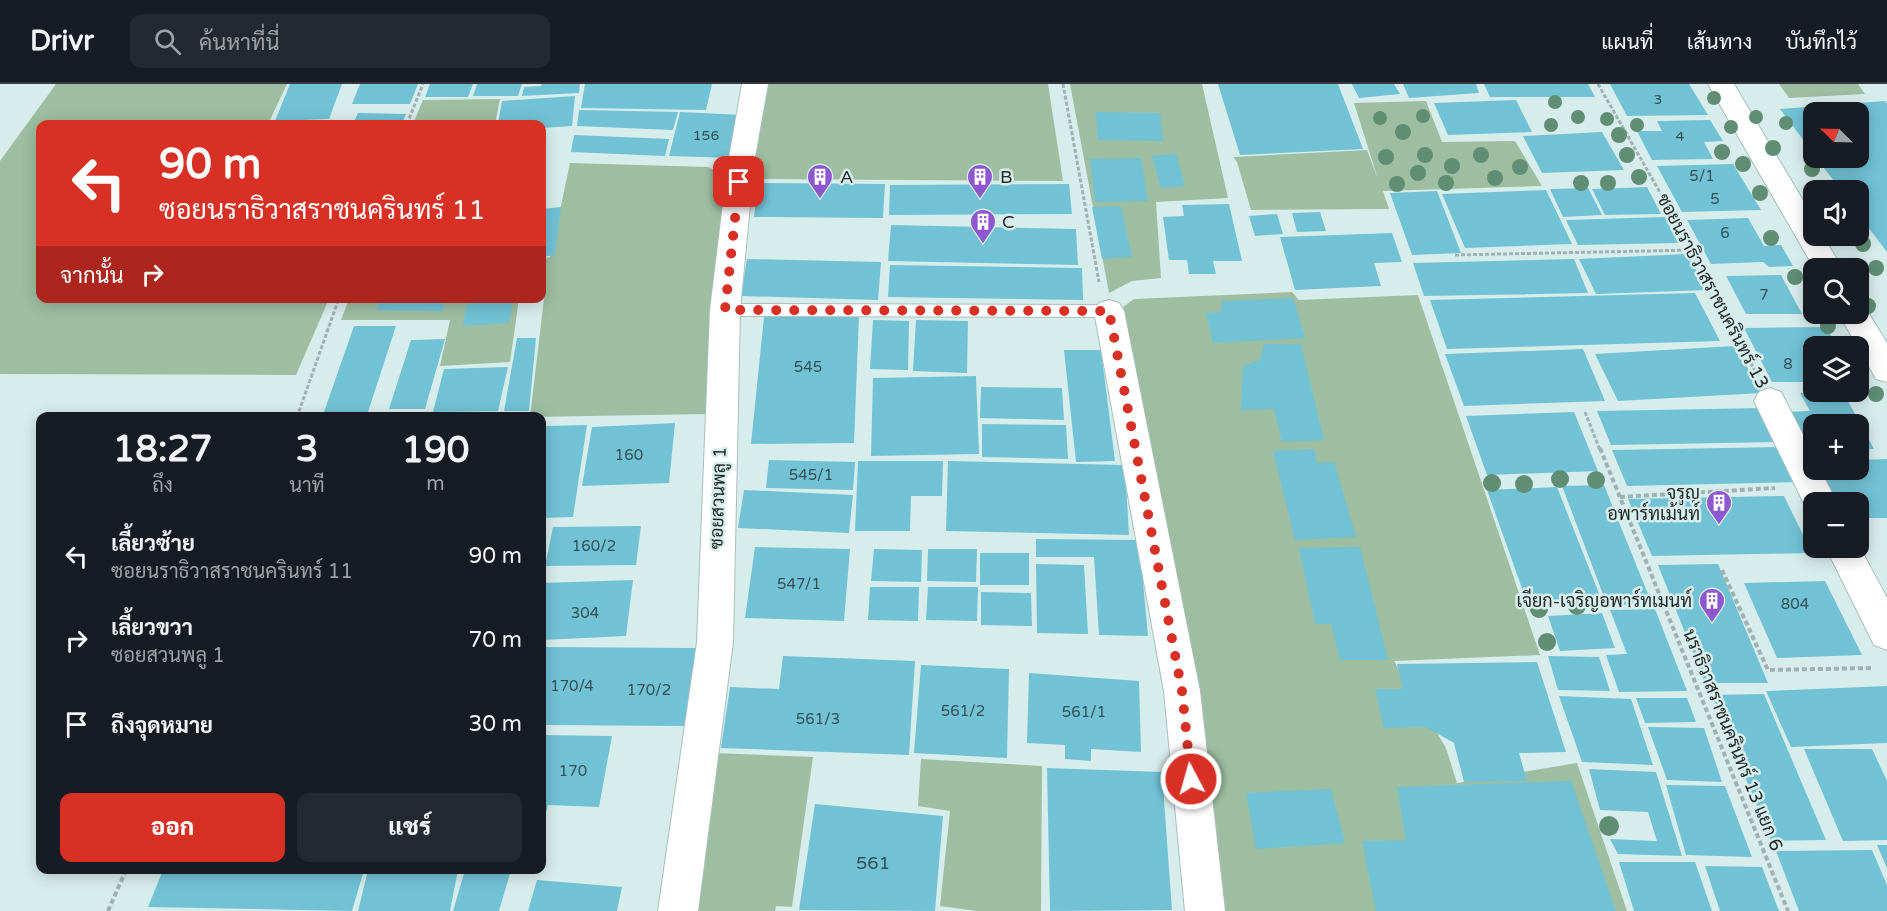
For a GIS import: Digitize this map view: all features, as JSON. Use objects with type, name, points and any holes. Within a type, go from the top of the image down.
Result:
[{"type":"street","name":"ซอยสวนพลู 1","points":[[678,911],[714,642],[725,310],[741,163],[755,84]]},
{"type":"street","points":[[1721,84],[1822,258]]},
{"type":"street","points":[[1109,311],[1182,691],[1205,911]]},
{"type":"street","points":[[1860,324],[1887,370]]},
{"type":"street","name":"ซอยนราธิวาสราชนครินทร์ 13","points":[[1770,401],[1815,492]]},
{"type":"street","points":[[1848,558],[1887,633]]},
{"type":"lane","points":[[725,310],[1109,311]]},
{"type":"path","points":[[409,120],[423,84]]},
{"type":"path","points":[[1063,84],[1100,287],[1109,311]]},
{"type":"path","name":"ซอยนราธิวาสราชนครินทร์ 13","points":[[1598,84],[1693,249],[1770,401]]},
{"type":"path","points":[[1455,255],[1693,249]]},
{"type":"path","points":[[299,412],[337,303]]},
{"type":"path","name":"นราธิวาสราชนครินทร์ 13 แยก 6","points":[[1585,412],[1788,911]]},
{"type":"path","points":[[1620,496],[1803,494]]},
{"type":"path","points":[[1722,570],[1768,670],[1875,668]]},
{"type":"path","points":[[108,911],[124,874]]},
{"type":"green space","points":[[56,84],[287,84],[270,120],[36,120],[36,303],[327,303],[296,375],[0,374],[0,161]]},
{"type":"green space","points":[[760,84],[1048,84],[1063,181],[755,179]]},
{"type":"green space","points":[[1070,84],[1202,84],[1228,198],[1156,202],[1161,278],[1132,281],[1109,293]]},
{"type":"green space","points":[[1779,84],[1858,84],[1865,94],[1789,98]]},
{"type":"green space","points":[[500,99],[496,120],[415,120],[423,100]]},
{"type":"green space","points":[[1426,101],[1442,142],[1515,141],[1542,186],[1383,191],[1389,209],[1251,210],[1237,162],[1233,157],[1367,150],[1378,179],[1354,103]]},
{"type":"green space","points":[[570,163],[708,167],[729,177],[708,414],[546,417],[546,412],[531,412],[543,303],[546,303],[546,258],[550,257]]},
{"type":"green space","points":[[1292,292],[1299,300],[1418,295],[1540,655],[1394,661],[1446,748],[1457,783],[1577,763],[1627,911],[1217,911],[1123,307],[1134,299]]},
{"type":"green space","points":[[347,303],[518,303],[510,362],[440,366],[450,320],[341,320]]},
{"type":"green space","points":[[715,753],[813,757],[792,907],[776,906],[775,911],[696,911]]},
{"type":"green space","points":[[921,759],[1042,766],[1041,911],[977,911],[940,906],[950,811],[918,806]]},
{"type":"building","points":[[290,84],[342,84],[329,119],[275,120]]},
{"type":"building","points":[[360,84],[418,84],[410,104],[352,104]]},
{"type":"building","points":[[430,84],[473,84],[468,97],[425,97]]},
{"type":"building","points":[[477,84],[522,84],[518,96],[473,96]]},
{"type":"building","points":[[542,84],[580,84],[579,93],[522,96],[524,87],[541,86]]},
{"type":"building","points":[[585,84],[712,84],[706,110],[581,108]]},
{"type":"building","points":[[1218,84],[1338,84],[1363,149],[1240,155]]},
{"type":"building","points":[[1352,84],[1394,84],[1400,94],[1359,98]]},
{"type":"building","points":[[1403,84],[1476,84],[1479,93],[1409,98]]},
{"type":"building","points":[[1484,84],[1588,84],[1595,97],[1490,97]]},
{"type":"building","points":[[1610,84],[1689,84],[1708,115],[1627,116]]},
{"type":"building","points":[[575,96],[572,126],[546,128],[546,120],[499,120],[502,101]]},
{"type":"building","points":[[1516,100],[1532,132],[1448,135],[1434,103]]},
{"type":"building","points":[[1885,101],[1887,104],[1887,252],[1869,228],[1869,180],[1833,180],[1824,168],[1869,168],[1869,102]]},
{"type":"building","points":[[1803,107],[1803,139],[1780,109]]},
{"type":"building","points":[[579,110],[678,112],[673,130],[577,126]]},
{"type":"building","points":[[680,112],[743,115],[733,158],[669,156]]},
{"type":"building","points":[[1096,112],[1160,113],[1163,141],[1098,140]]},
{"type":"building","points":[[358,113],[406,114],[404,120],[355,120]]},
{"type":"building","points":[[1710,120],[1723,141],[1704,142],[1713,159],[1652,160],[1637,131],[1662,131],[1657,121]]},
{"type":"building","points":[[1602,132],[1624,170],[1542,173],[1523,136]]},
{"type":"building","points":[[574,135],[669,139],[665,156],[571,152]]},
{"type":"building","points":[[1176,154],[1185,186],[1161,188],[1152,156]]},
{"type":"building","points":[[1141,158],[1148,201],[1095,202],[1090,159]]},
{"type":"building","points":[[1733,164],[1761,210],[1682,212],[1657,166]]},
{"type":"building","name":"A","points":[[758,183],[885,184],[883,218],[754,217]]},
{"type":"building","name":"B","points":[[1069,184],[1072,214],[889,215],[890,185]]},
{"type":"building","points":[[1647,187],[1661,214],[1605,215],[1592,189]]},
{"type":"building","points":[[1588,188],[1602,215],[1563,217],[1550,189]]},
{"type":"building","points":[[1546,190],[1572,244],[1465,248],[1442,194]]},
{"type":"building","points":[[1437,191],[1461,253],[1412,255],[1390,193]]},
{"type":"building","points":[[1229,204],[1242,261],[1213,261],[1216,274],[1189,274],[1187,260],[1169,260],[1163,217],[1184,216],[1182,205]]},
{"type":"building","points":[[1121,206],[1132,257],[1102,259],[1092,207]]},
{"type":"building","points":[[561,207],[555,255],[546,256],[546,209]]},
{"type":"building","points":[[1320,212],[1326,231],[1297,232],[1292,213]]},
{"type":"building","points":[[1277,214],[1283,234],[1255,236],[1249,216]]},
{"type":"building","points":[[1665,217],[1678,243],[1578,245],[1566,220]]},
{"type":"building","points":[[1748,218],[1764,246],[1781,245],[1793,266],[1769,267],[1763,262],[1711,264],[1687,220]]},
{"type":"building","name":"C","points":[[891,225],[1076,229],[1078,265],[888,261]]},
{"type":"building","points":[[1392,233],[1402,262],[1374,263],[1381,286],[1295,290],[1280,237]]},
{"type":"building","points":[[1687,254],[1707,290],[1596,294],[1579,259]]},
{"type":"building","points":[[747,259],[881,262],[878,300],[741,296]]},
{"type":"building","points":[[1574,259],[1588,293],[1424,296],[1413,263]]},
{"type":"building","points":[[890,265],[1082,268],[1083,300],[888,297]]},
{"type":"building","points":[[1781,275],[1802,314],[1746,314],[1726,276]]},
{"type":"building","points":[[1695,293],[1720,341],[1447,349],[1430,300]]},
{"type":"building","points":[[1293,298],[1305,338],[1213,343],[1206,313],[1221,312],[1222,301]]},
{"type":"building","points":[[379,303],[445,303],[442,311],[376,310]]},
{"type":"building","points":[[467,303],[513,303],[509,323],[463,326]]},
{"type":"building","points":[[859,315],[854,443],[751,444],[764,317]]},
{"type":"building","points":[[873,320],[909,321],[908,370],[870,369]]},
{"type":"building","points":[[916,320],[968,321],[967,373],[913,371]]},
{"type":"building","points":[[354,326],[396,326],[368,412],[324,412]]},
{"type":"building","points":[[1826,327],[1831,336],[1803,336],[1803,382],[1772,382],[1744,328]]},
{"type":"building","points":[[517,338],[536,338],[529,411],[504,411]]},
{"type":"building","points":[[445,339],[425,409],[389,409],[411,340]]},
{"type":"building","points":[[1264,344],[1301,344],[1324,440],[1282,442],[1274,409],[1241,410],[1243,366],[1260,360]]},
{"type":"building","points":[[1735,346],[1762,393],[1618,401],[1595,354]]},
{"type":"building","points":[[1583,349],[1605,401],[1464,406],[1445,354]]},
{"type":"building","points":[[1064,350],[1101,350],[1115,461],[1076,462]]},
{"type":"building","points":[[508,367],[498,411],[433,412],[444,369]]},
{"type":"building","points":[[976,376],[979,454],[871,456],[873,378]]},
{"type":"building","points":[[981,387],[1062,388],[1064,420],[980,418]]},
{"type":"building","points":[[1805,402],[1848,402],[1855,414],[1803,414],[1803,444],[1786,412],[1810,411]]},
{"type":"building","points":[[1762,408],[1778,442],[1611,445],[1597,411]]},
{"type":"building","points":[[1574,412],[1598,471],[1487,475],[1466,416]]},
{"type":"building","points":[[675,423],[669,483],[582,486],[592,427]]},
{"type":"building","points":[[982,424],[1066,425],[1068,459],[982,457]]},
{"type":"building","points":[[587,425],[573,517],[546,518],[546,426]]},
{"type":"building","points":[[1869,440],[1874,449],[1869,449]]},
{"type":"building","points":[[1780,447],[1798,482],[1627,486],[1612,450]]},
{"type":"building","points":[[1314,449],[1317,463],[1334,462],[1356,537],[1295,540],[1273,451]]},
{"type":"building","points":[[1887,459],[1887,518],[1869,518],[1869,492],[1831,492],[1825,480],[1869,480],[1869,460]]},
{"type":"building","points":[[769,460],[855,462],[853,490],[766,488]]},
{"type":"building","points":[[858,461],[943,461],[942,496],[911,496],[910,531],[855,531]]},
{"type":"building","points":[[948,461],[1125,465],[1129,535],[946,531]]},
{"type":"building","points":[[1604,485],[1652,604],[1607,605],[1562,486]]},
{"type":"building","points":[[1557,487],[1602,601],[1528,605],[1487,490]]},
{"type":"building","points":[[744,490],[853,495],[849,533],[738,528]]},
{"type":"building","name":"จรูญ อพาร์ทเม้นท์","points":[[1784,496],[1803,535],[1803,553],[1652,556],[1628,499]]},
{"type":"building","points":[[641,526],[636,565],[546,566],[553,527]]},
{"type":"building","points":[[1036,539],[1139,540],[1148,636],[1099,635],[1094,557],[1036,557]]},
{"type":"building","points":[[755,547],[850,549],[844,621],[745,618]]},
{"type":"building","points":[[1360,547],[1388,660],[1340,660],[1331,624],[1315,624],[1299,548]]},
{"type":"building","points":[[874,549],[922,550],[921,582],[871,581]]},
{"type":"building","points":[[928,549],[977,549],[976,582],[927,581]]},
{"type":"building","points":[[980,553],[1029,553],[1029,585],[980,585]]},
{"type":"building","points":[[1036,564],[1084,565],[1088,634],[1037,633]]},
{"type":"building","name":"เจียก-เจริญอพาร์ทเมนท์","points":[[1718,564],[1768,683],[1705,683],[1658,565]]},
{"type":"building","points":[[633,580],[626,636],[546,640],[546,583]]},
{"type":"building","points":[[1825,581],[1862,655],[1777,658],[1744,583]]},
{"type":"building","points":[[870,587],[919,587],[918,621],[868,620]]},
{"type":"building","points":[[928,587],[978,587],[977,621],[926,620]]},
{"type":"building","points":[[981,592],[1031,593],[1032,626],[981,625]]},
{"type":"building","points":[[1655,609],[1687,691],[1619,692],[1606,655],[1627,654],[1610,610]]},
{"type":"building","points":[[1602,613],[1615,648],[1560,651],[1548,616]]},
{"type":"building","points":[[546,647],[698,648],[687,726],[546,725]]},
{"type":"building","points":[[783,656],[915,661],[909,755],[721,748],[730,687],[779,689]]},
{"type":"building","points":[[1548,656],[1599,657],[1610,691],[1558,690]]},
{"type":"building","points":[[1537,662],[1566,752],[1519,753],[1527,781],[1464,782],[1454,743],[1426,727],[1384,728],[1375,689],[1403,689],[1397,664]]},
{"type":"building","points":[[921,665],[1009,669],[1007,758],[914,753]]},
{"type":"building","points":[[1029,673],[1139,681],[1141,752],[1091,749],[1091,761],[1065,759],[1065,745],[1027,743]]},
{"type":"building","points":[[1887,686],[1887,743],[1791,747],[1766,691]]},
{"type":"building","points":[[1764,694],[1826,840],[1771,841],[1712,695]]},
{"type":"building","points":[[1559,696],[1631,699],[1653,765],[1582,762]]},
{"type":"building","points":[[1636,698],[1687,698],[1696,722],[1645,723]]},
{"type":"building","points":[[1648,727],[1704,728],[1722,782],[1667,780]]},
{"type":"building","points":[[546,735],[612,736],[599,807],[548,805],[546,813]]},
{"type":"building","points":[[1804,749],[1872,749],[1887,781],[1887,840],[1843,841]]},
{"type":"building","points":[[1047,768],[1162,772],[1172,910],[1050,911]]},
{"type":"building","points":[[1589,769],[1656,772],[1682,856],[1618,854],[1610,839],[1657,841],[1648,812],[1600,810]]},
{"type":"building","points":[[1571,781],[1616,911],[1376,911],[1362,841],[1406,840],[1397,787]]},
{"type":"building","points":[[1666,785],[1725,786],[1752,857],[1686,855]]},
{"type":"building","points":[[1331,789],[1345,843],[1256,849],[1246,793]]},
{"type":"building","points":[[815,804],[943,816],[935,911],[799,910]]},
{"type":"building","points":[[1877,845],[1887,845],[1887,868]]},
{"type":"building","points":[[1872,850],[1887,885],[1887,911],[1799,911],[1776,851]]},
{"type":"building","points":[[1619,862],[1695,862],[1712,911],[1634,911]]},
{"type":"building","points":[[1705,866],[1762,867],[1779,911],[1720,911]]},
{"type":"building","points":[[161,874],[363,874],[352,911],[148,907]]},
{"type":"building","points":[[367,874],[457,874],[450,911],[358,911]]},
{"type":"building","points":[[464,874],[510,874],[499,911],[453,911]]},
{"type":"building","points":[[537,880],[622,887],[617,911],[528,911]]},
{"type":"place","name":"A","points":[[820,200]]},
{"type":"place","name":"B","points":[[980,200]]},
{"type":"place","name":"C","points":[[983,245]]},
{"type":"place","name":"จรูญ อพาร์ทเม้นท์","points":[[1719,526]]},
{"type":"place","name":"เจียก-เจริญอพาร์ทเมนท์","points":[[1712,624]]},
{"type":"route","points":[[739,182],[725,310],[1109,311],[1182,691],[1191,779]]}]
